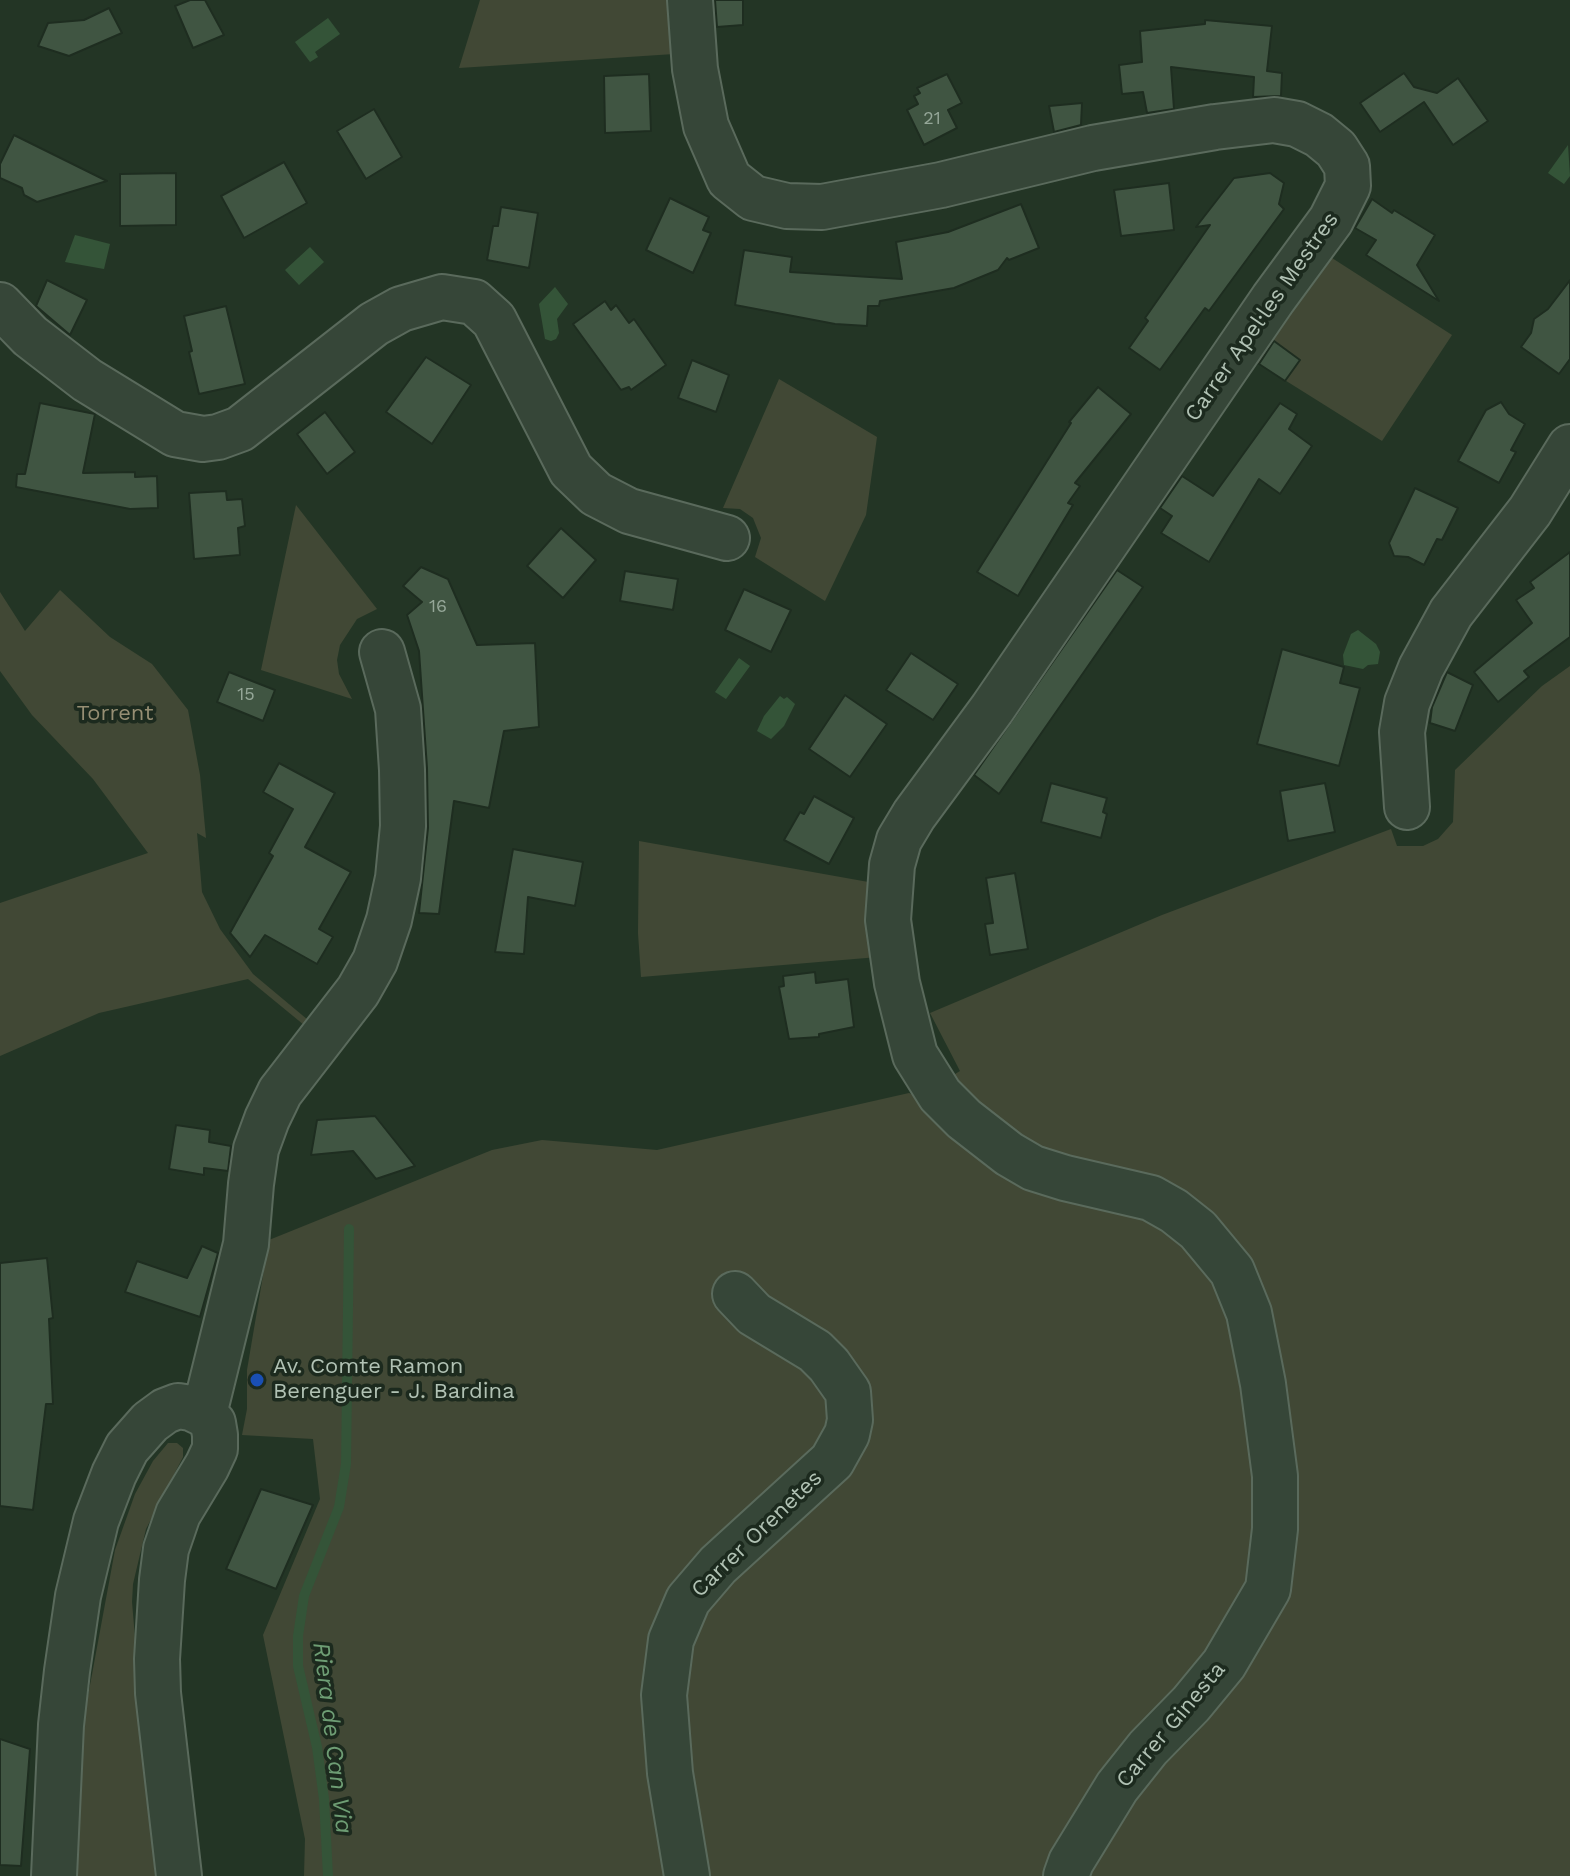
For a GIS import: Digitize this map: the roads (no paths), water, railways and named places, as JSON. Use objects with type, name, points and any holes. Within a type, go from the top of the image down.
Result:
[{"type":"street","name":"Carrer Apel·les Mestres","points":[[690,0],[695,69],[706,126],[729,179],[753,198],[787,206],[822,207],[941,185],[1093,148],[1274,120],[1297,124],[1319,135],[1336,149],[1347,166],[1348,186],[1331,220],[1273,299],[992,709],[914,815],[899,840],[888,890],[888,920],[906,1022],[915,1055],[940,1095],[964,1119],[1009,1154],[1033,1168],[1151,1198],[1174,1211],[1198,1230],[1232,1271],[1249,1313],[1263,1384],[1275,1476]]},
{"type":"street","points":[[0,305],[30,336],[87,380],[175,434],[203,439],[240,429],[374,324],[401,309],[442,297],[474,302],[494,320],[571,470],[596,494],[629,511],[727,538]]},
{"type":"street","points":[[1407,807],[1402,732],[1407,703],[1421,668],[1451,613],[1530,511],[1570,447]]},
{"type":"street","points":[[204,1414],[246,1244],[256,1149],[267,1119],[280,1092],[358,991],[375,961],[389,920],[398,878],[403,826],[402,770],[398,709],[382,652]]},
{"type":"street","name":"Carrer Orenetes","points":[[687,1876],[670,1773],[664,1695],[665,1668],[678,1618],[688,1600],[718,1565],[832,1461],[847,1434],[850,1420],[848,1392],[829,1365],[815,1351],[754,1314],[735,1294]]},
{"type":"street","points":[[54,1876],[60,1737],[67,1671],[78,1596],[96,1521],[127,1448],[150,1422],[178,1406],[204,1414],[213,1423],[215,1449],[178,1514],[166,1549],[158,1643],[158,1693],[179,1876]]},
{"type":"street","name":"Carrer Ginesta","points":[[1066,1876],[1071,1862],[1117,1787],[1148,1748],[1208,1684],[1256,1613],[1268,1589],[1275,1476]]},
{"type":"waterway","name":"Riera de Can Via","points":[[328,1876],[324,1799],[317,1747],[298,1666],[298,1636],[304,1596],[339,1507],[346,1464],[349,1229]]},
{"type":"place","name":"Av. Comte Ramon Berenguer - J. Bardina","points":[[257,1380]]},
{"type":"park label","name":"Torrent","points":[[115,714]]}]
